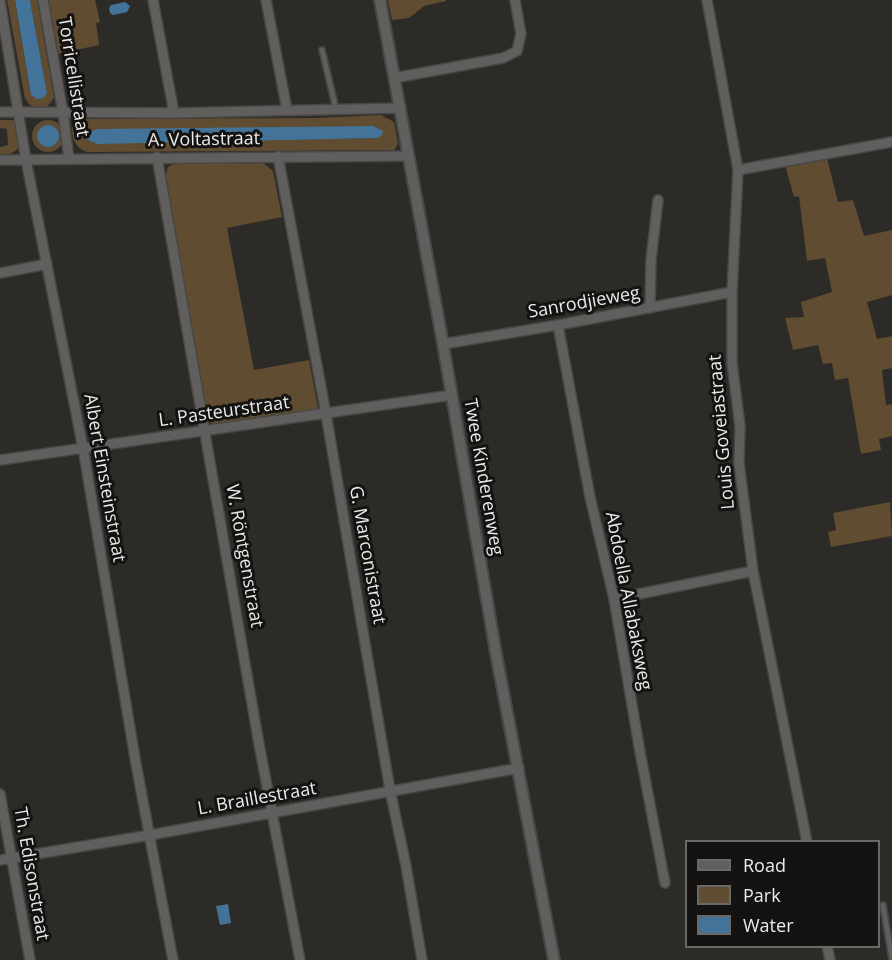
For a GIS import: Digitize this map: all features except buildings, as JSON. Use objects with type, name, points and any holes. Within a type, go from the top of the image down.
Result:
[{"type":"street","name":"Torricellistraat","points":[[43,0],[69,159]]},
{"type":"street","points":[[153,0],[174,113]]},
{"type":"street","points":[[266,0],[287,110]]},
{"type":"street","name":"Twee Kinderenweg","points":[[380,0],[443,344],[497,659],[554,960]]},
{"type":"street","points":[[394,78],[503,58],[517,51],[521,34],[515,0]]},
{"type":"street","name":"Louis Goveiastraat","points":[[707,0],[738,170],[732,292],[732,363],[740,426],[739,463],[753,571],[807,840]]},
{"type":"street","name":"Albert Einsteinstraat","points":[[0,2],[20,112],[26,160],[82,448],[173,960]]},
{"type":"street","name":"A. Voltastraat","points":[[0,112],[174,113],[401,108]]},
{"type":"street","points":[[738,170],[892,141]]},
{"type":"street","name":"G. Marconistraat","points":[[278,156],[422,960]]},
{"type":"street","name":"A. Voltastraat","points":[[0,160],[408,156]]},
{"type":"street","name":"W. Röntgenstraat","points":[[157,157],[259,744],[300,960]]},
{"type":"street","points":[[650,308],[651,260],[658,200]]},
{"type":"street","points":[[0,273],[47,264]]},
{"type":"street","name":"Sanrodjieweg","points":[[443,344],[732,292]]},
{"type":"street","name":"Abdoella Allabaksweg","points":[[558,325],[590,497],[614,599],[665,883]]},
{"type":"street","name":"L. Pasteurstraat","points":[[0,460],[452,395]]},
{"type":"street","points":[[614,599],[753,571]]},
{"type":"street","name":"L. Braillestraat","points":[[0,860],[519,768]]},
{"type":"street","name":"Th. Edisonstraat","points":[[0,794],[30,960]]},
{"type":"lane","points":[[322,50],[336,109]]},
{"type":"lane","points":[[883,905],[892,959]]},
{"type":"green space","points":[[7,0],[15,0],[31,95],[47,93],[30,0],[37,0],[54,98],[46,108],[33,107],[25,98]]},
{"type":"green space","points":[[47,0],[95,0],[100,22],[96,23],[99,45],[57,54]]},
{"type":"green space","points":[[388,0],[446,1],[424,6],[409,18],[392,20]]},
{"type":"green space","points":[[381,115],[394,122],[398,144],[394,150],[87,152],[77,145],[72,133],[73,124],[83,119],[314,118]],"holes":[[[374,126],[379,128],[378,138],[316,139],[315,128]]]},
{"type":"green space","points":[[0,120],[15,120],[21,139],[17,149],[0,155],[0,147],[8,145],[7,129],[0,128]]},
{"type":"green space","points":[[48,120],[59,125],[64,136],[59,147],[48,152],[37,147],[32,136],[37,125]]},
{"type":"green space","points":[[827,158],[838,202],[853,200],[864,236],[892,230],[892,295],[867,302],[877,339],[892,336],[892,368],[882,370],[886,405],[892,404],[892,436],[879,439],[881,450],[861,454],[848,378],[835,380],[832,363],[823,364],[818,345],[793,350],[785,318],[804,317],[801,302],[832,292],[825,258],[807,261],[799,196],[794,197],[785,165]]},
{"type":"green space","points":[[177,162],[262,162],[273,171],[282,217],[227,228],[254,370],[309,360],[318,409],[314,412],[217,426],[207,419],[165,178],[168,167]]},
{"type":"green space","points":[[890,502],[892,536],[831,547],[828,532],[836,530],[833,513]]},
{"type":"water","points":[[15,0],[30,0],[47,93],[43,98],[37,99],[31,95]]},
{"type":"water","points":[[125,2],[130,6],[127,12],[113,15],[110,13],[111,5]]},
{"type":"water","points":[[48,125],[56,128],[59,136],[56,144],[48,147],[40,144],[37,136],[40,128]]},
{"type":"water","points":[[374,126],[383,131],[378,138],[97,144],[84,138],[85,134],[97,129]]},
{"type":"water","points":[[228,904],[231,923],[220,925],[216,906]]}]
